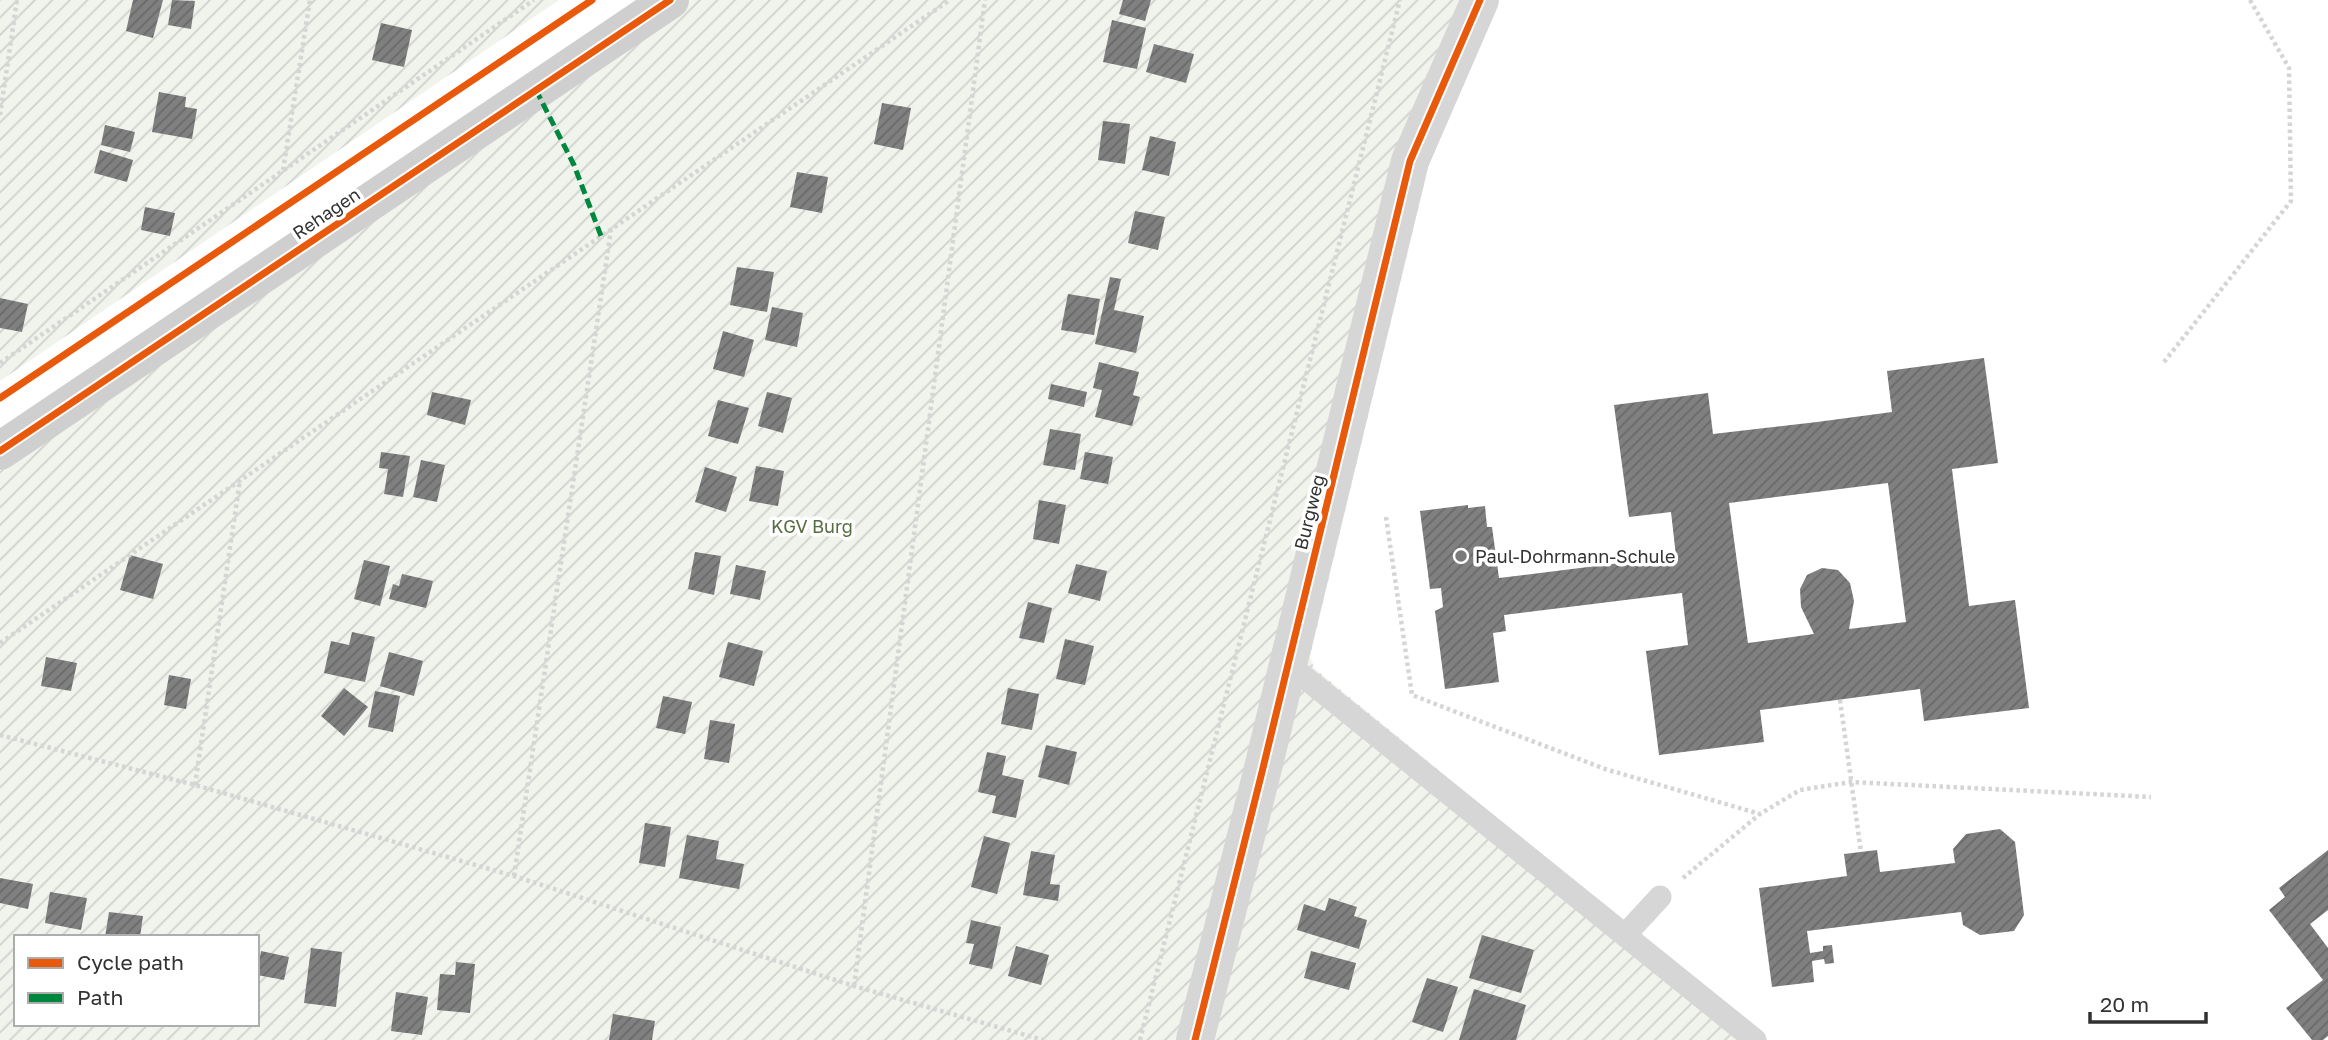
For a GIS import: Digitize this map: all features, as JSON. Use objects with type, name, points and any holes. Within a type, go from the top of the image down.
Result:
[{"type":"street","name":"Rehagen","points":[[0,452],[670,0]]},
{"type":"street","name":"Burgweg","points":[[1195,1040],[1410,161],[1480,0]]},
{"type":"lane","points":[[1288,664],[1755,1040]]},
{"type":"lane","points":[[1625,934],[1660,897]]},
{"type":"path","points":[[0,115],[17,0]]},
{"type":"path","points":[[283,170],[310,0]]},
{"type":"path","points":[[0,363],[534,0]]},
{"type":"path","points":[[0,643],[950,0]]},
{"type":"path","points":[[854,986],[985,0]]},
{"type":"path","points":[[1140,1040],[1400,0]]},
{"type":"path","points":[[2164,362],[2291,201],[2289,68],[2250,0]]},
{"type":"path","points":[[514,876],[611,229]]},
{"type":"path","points":[[195,785],[240,480]]},
{"type":"path","points":[[1387,517],[1412,695],[1605,769],[1760,814]]},
{"type":"path","points":[[1840,700],[1861,852]]},
{"type":"path","points":[[0,734],[195,785],[514,876],[854,986],[1043,1040]]},
{"type":"path","points":[[1660,897],[1760,814],[1800,790],[1851,782],[2151,797]]},
{"type":"green space","points":[[0,0],[559,0],[0,381]]},
{"type":"green space","name":"KGV Burg","points":[[670,0],[1480,0],[1430,160],[1310,656],[1314,668],[1768,1040],[0,1040],[0,471],[536,90]]},
{"type":"building","points":[[133,0],[163,0],[153,38],[126,31]]},
{"type":"building","points":[[172,0],[195,1],[191,29],[168,25]]},
{"type":"building","points":[[1123,0],[1151,0],[1145,21],[1119,14]]},
{"type":"building","points":[[1112,20],[1146,28],[1137,69],[1103,62]]},
{"type":"building","points":[[381,23],[412,30],[404,67],[372,60]]},
{"type":"building","points":[[1154,44],[1194,54],[1186,83],[1146,72]]},
{"type":"building","points":[[159,92],[186,97],[185,107],[197,109],[192,139],[152,132]]},
{"type":"building","points":[[882,103],[911,108],[903,150],[874,144]]},
{"type":"building","points":[[1103,121],[1130,124],[1125,164],[1098,160]]},
{"type":"building","points":[[105,125],[135,132],[130,152],[101,145]]},
{"type":"building","points":[[1150,136],[1176,142],[1169,176],[1142,170]]},
{"type":"building","points":[[100,150],[133,160],[127,182],[94,173]]},
{"type":"building","points":[[797,172],[828,177],[822,213],[790,207]]},
{"type":"building","points":[[145,207],[175,213],[170,236],[141,230]]},
{"type":"building","points":[[1135,211],[1165,217],[1158,250],[1128,243]]},
{"type":"building","points":[[737,267],[774,272],[767,312],[730,305]]},
{"type":"building","points":[[1110,277],[1121,279],[1114,310],[1144,316],[1136,353],[1095,344]]},
{"type":"building","points":[[1068,294],[1100,299],[1094,335],[1061,330]]},
{"type":"building","points":[[0,298],[28,304],[22,332],[0,328]]},
{"type":"building","points":[[772,307],[803,313],[797,347],[765,340]]},
{"type":"building","points":[[723,331],[754,340],[744,377],[713,369]]},
{"type":"building","name":"Paul-Dohrmann-Schule","points":[[1984,358],[1998,463],[1952,469],[1969,606],[2015,600],[2029,708],[1924,721],[1920,689],[1760,710],[1764,742],[1659,755],[1646,651],[1688,645],[1682,593],[1504,615],[1506,631],[1493,633],[1499,682],[1445,689],[1435,611],[1443,607],[1441,588],[1430,589],[1420,511],[1468,505],[1468,508],[1485,506],[1487,527],[1492,527],[1499,578],[1676,556],[1671,512],[1629,517],[1614,405],[1708,393],[1713,434],[1817,422],[1892,412],[1887,371]],"holes":[[[1888,483],[1906,622],[1849,629],[1854,601],[1850,583],[1838,570],[1822,568],[1807,575],[1800,589],[1801,607],[1814,634],[1748,643],[1729,503]]]},
{"type":"building","points":[[1099,362],[1139,372],[1133,395],[1140,397],[1132,426],[1095,417],[1102,390],[1093,388]]},
{"type":"building","points":[[1051,384],[1087,392],[1084,407],[1048,399]]},
{"type":"building","points":[[432,392],[471,400],[465,425],[427,415]]},
{"type":"building","points":[[767,392],[792,398],[783,433],[758,426]]},
{"type":"building","points":[[718,400],[749,408],[738,444],[708,436]]},
{"type":"building","points":[[1050,429],[1081,434],[1075,470],[1043,465]]},
{"type":"building","points":[[381,452],[410,456],[403,497],[384,494],[388,469],[379,468]]},
{"type":"building","points":[[1085,452],[1113,457],[1108,484],[1080,479]]},
{"type":"building","points":[[421,460],[445,465],[437,502],[413,497]]},
{"type":"building","points":[[756,466],[784,471],[778,506],[749,501]]},
{"type":"building","points":[[705,467],[737,477],[726,512],[695,502]]},
{"type":"building","points":[[1039,500],[1066,505],[1059,544],[1033,539]]},
{"type":"building","points":[[695,552],[721,556],[714,595],[688,589]]},
{"type":"building","points":[[130,555],[163,564],[153,599],[120,590]]},
{"type":"building","points":[[364,560],[390,566],[380,606],[354,599]]},
{"type":"building","points":[[1076,564],[1107,571],[1100,601],[1068,593]]},
{"type":"building","points":[[736,565],[766,571],[760,600],[730,594]]},
{"type":"building","points":[[402,574],[433,581],[426,608],[389,599],[393,584],[399,586]]},
{"type":"building","points":[[1028,602],[1052,608],[1044,643],[1019,638]]},
{"type":"building","points":[[352,632],[375,637],[365,682],[324,673],[331,641],[349,645]]},
{"type":"building","points":[[1065,639],[1094,646],[1085,685],[1056,679]]},
{"type":"building","points":[[728,642],[763,651],[754,686],[719,677]]},
{"type":"building","points":[[389,652],[423,661],[414,696],[380,686]]},
{"type":"building","points":[[46,657],[77,663],[71,691],[41,686]]},
{"type":"building","points":[[169,675],[191,679],[186,709],[164,705]]},
{"type":"building","points":[[344,688],[368,707],[344,736],[321,716]]},
{"type":"building","points":[[1008,688],[1039,694],[1032,730],[1001,724]]},
{"type":"building","points":[[375,691],[400,696],[393,732],[368,727]]},
{"type":"building","points":[[663,696],[692,702],[685,734],[656,728]]},
{"type":"building","points":[[710,720],[735,724],[729,763],[704,759]]},
{"type":"building","points":[[1046,745],[1077,752],[1069,785],[1038,777]]},
{"type":"building","points":[[987,752],[1006,756],[1002,775],[1024,780],[1016,818],[992,813],[996,796],[978,792]]},
{"type":"building","points":[[645,823],[671,827],[665,867],[639,863]]},
{"type":"building","points":[[2000,829],[2015,842],[2024,915],[2014,931],[1980,935],[1963,925],[1961,912],[1807,931],[1810,953],[1823,951],[1823,946],[1832,945],[1834,963],[1825,964],[1824,959],[1812,961],[1814,982],[1772,987],[1759,888],[1847,876],[1844,854],[1877,850],[1880,872],[1955,863],[1953,849],[1966,834]]},
{"type":"building","points":[[687,835],[719,841],[716,859],[744,864],[739,889],[679,878]]},
{"type":"building","points":[[984,836],[1010,843],[997,894],[971,887]]},
{"type":"building","points":[[2328,850],[2328,910],[2310,924],[2328,948],[2328,1036],[2323,1040],[2312,1040],[2286,1008],[2323,980],[2269,910],[2285,897],[2279,888]]},
{"type":"building","points":[[1031,851],[1055,855],[1050,884],[1060,885],[1058,901],[1023,895]]},
{"type":"building","points":[[0,878],[33,884],[28,909],[0,903]]},
{"type":"building","points":[[50,892],[87,898],[81,930],[45,923]]},
{"type":"building","points":[[1329,898],[1357,907],[1354,916],[1367,920],[1359,949],[1297,930],[1304,904],[1325,911]]},
{"type":"building","points":[[109,912],[143,916],[140,935],[105,935]]},
{"type":"building","points":[[971,920],[1001,927],[992,969],[969,964],[974,944],[966,943]]},
{"type":"building","points":[[1482,935],[1534,950],[1521,993],[1469,978]]},
{"type":"building","points":[[1016,946],[1049,955],[1041,985],[1008,976]]},
{"type":"building","points":[[311,948],[342,952],[336,1007],[304,1003]]},
{"type":"building","points":[[261,951],[289,957],[284,980],[259,975]]},
{"type":"building","points":[[1311,951],[1356,963],[1349,990],[1304,978]]},
{"type":"building","points":[[456,962],[475,964],[470,1013],[437,1010],[440,974],[455,975]]},
{"type":"building","points":[[1427,978],[1458,987],[1443,1032],[1412,1022]]},
{"type":"building","points":[[1474,989],[1526,1005],[1516,1040],[1459,1040]]},
{"type":"building","points":[[396,992],[428,997],[422,1035],[391,1031]]},
{"type":"building","points":[[613,1014],[655,1021],[652,1040],[609,1040]]},
{"type":"marked path","points":[[536,90],[574,165],[601,236]]},
{"type":"cycle path","points":[[0,398],[592,0]]},
{"type":"cycle path","points":[[0,451],[670,0]]},
{"type":"cycle path","points":[[1195,1040],[1410,161],[1480,0]]},
{"type":"place","name":"Paul-Dohrmann-Schule","points":[[1461,556]]}]
